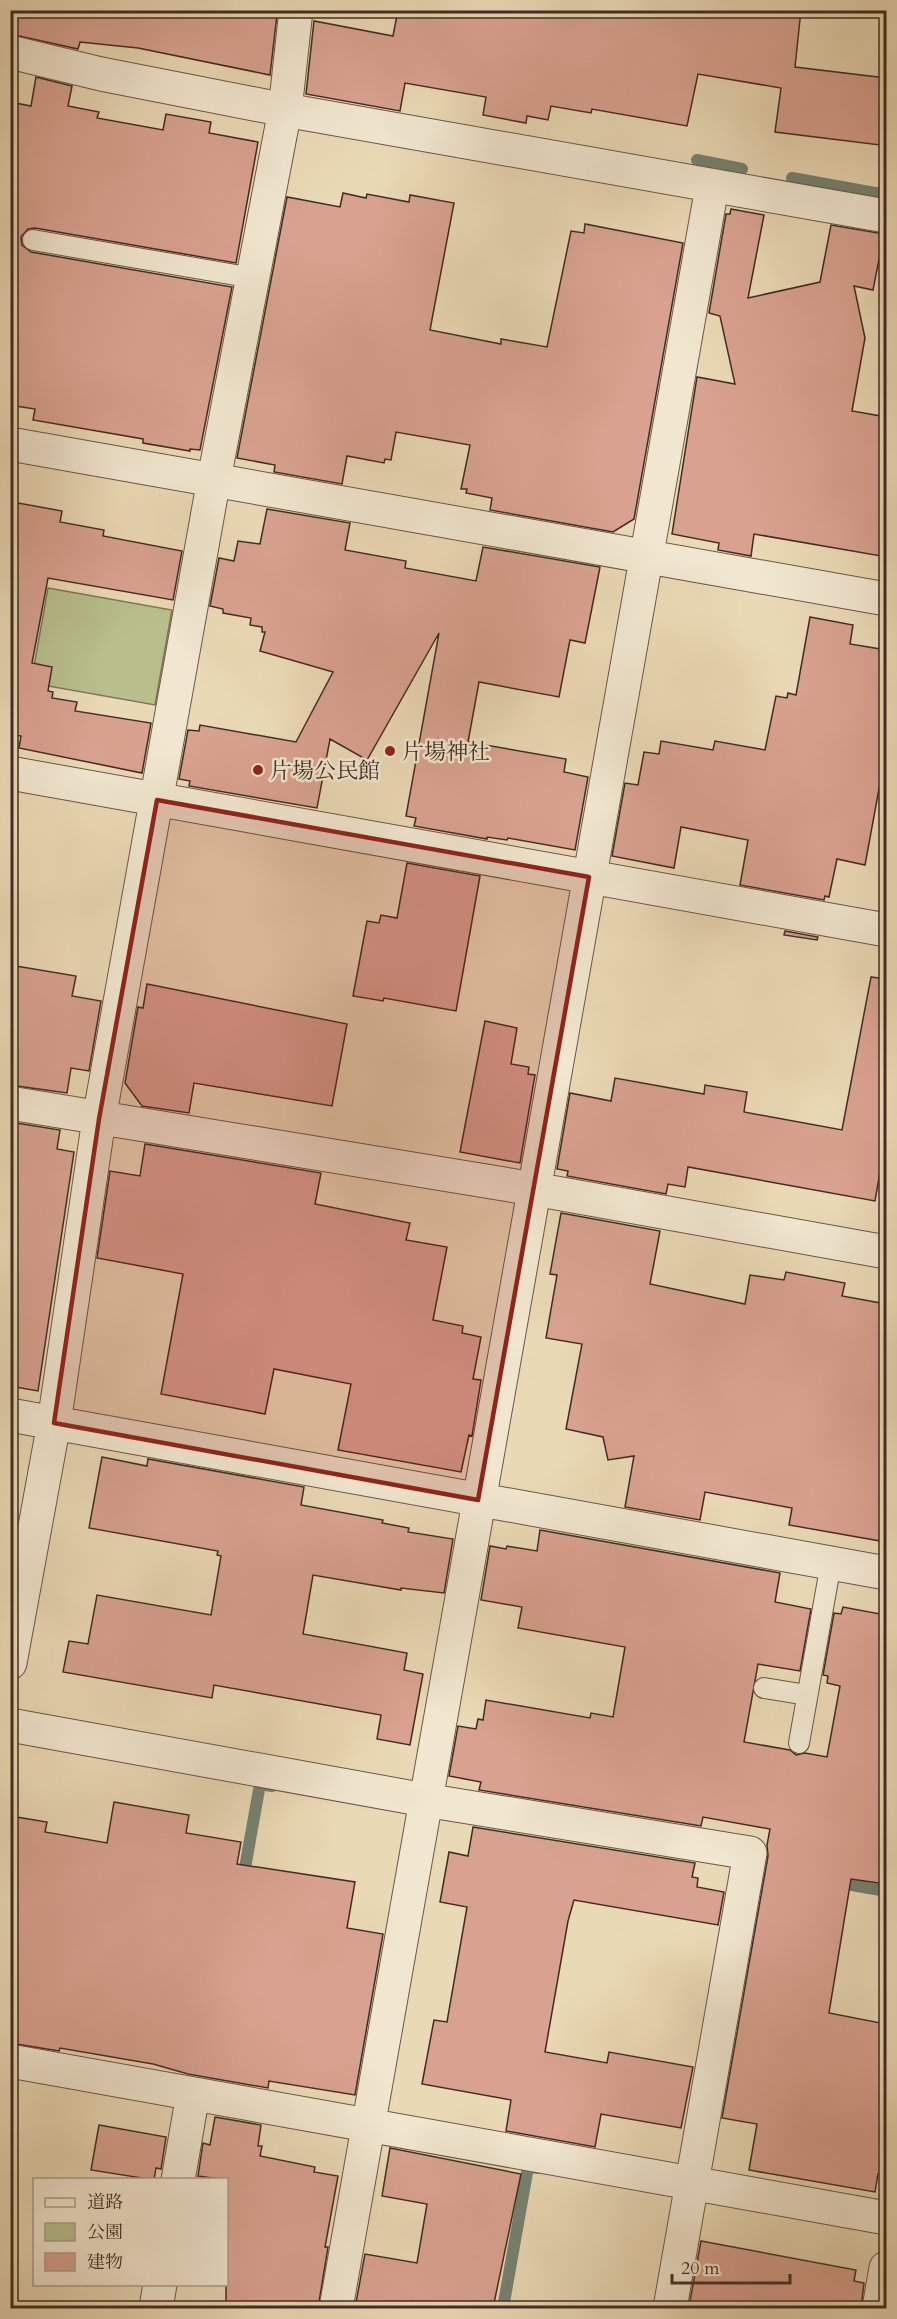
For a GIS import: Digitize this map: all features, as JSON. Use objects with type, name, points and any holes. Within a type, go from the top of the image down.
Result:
[{"type":"street","points":[[10,1663],[54,1423],[99,1119],[214,479],[285,110],[296,10]]},
{"type":"street","points":[[10,52],[101,74],[285,110],[886,216]]},
{"type":"street","points":[[336,2308],[712,187]]},
{"type":"street","points":[[10,444],[886,599]]},
{"type":"street","points":[[10,773],[886,930]]},
{"type":"street","points":[[10,1103],[534,1189],[886,1251]]},
{"type":"street","points":[[10,1415],[886,1573]]},
{"type":"street","points":[[10,1725],[426,1800],[750,1853],[670,2308]]},
{"type":"street","points":[[10,2061],[886,2218]]},
{"type":"street","points":[[178,2178],[193,2094]]},
{"type":"street","points":[[879,2308],[886,2268]]},
{"type":"street","points":[[156,2308],[160,2286]]},
{"type":"lane","points":[[33,240],[253,278]]},
{"type":"lane","points":[[799,1743],[831,1563]]},
{"type":"lane","points":[[764,1688],[807,1695]]},
{"type":"highlighted area","points":[[157,800],[589,877],[478,1500],[54,1423],[99,1119]]},
{"type":"green space","points":[[48,588],[172,610],[155,705],[31,683]]},
{"type":"building","points":[[10,10],[259,10],[277,14],[270,75],[138,48],[80,42],[78,49],[10,34]]},
{"type":"building","points":[[398,10],[801,10],[795,67],[886,78],[880,145],[775,132],[781,88],[698,74],[687,126],[592,109],[591,113],[551,106],[548,120],[527,116],[526,123],[483,115],[486,97],[405,83],[400,111],[306,94],[314,21],[393,36]]},
{"type":"building","points":[[36,77],[72,86],[68,106],[99,112],[97,118],[163,130],[166,114],[211,122],[209,133],[258,142],[236,263],[35,228],[28,229],[21,237],[22,245],[31,252],[232,287],[200,450],[190,449],[190,451],[143,443],[143,439],[33,420],[35,409],[10,405],[10,102],[31,106]]},
{"type":"building","points":[[343,193],[366,198],[367,194],[409,202],[410,195],[454,203],[430,330],[501,344],[501,339],[547,347],[571,231],[584,233],[585,224],[683,243],[634,519],[613,532],[490,510],[492,498],[466,493],[467,489],[461,489],[470,445],[396,432],[391,460],[385,459],[384,463],[347,456],[342,484],[274,472],[275,465],[237,458],[287,197],[340,207]]},
{"type":"building","points":[[731,209],[764,215],[748,298],[820,282],[831,225],[884,234],[873,290],[854,286],[865,338],[852,411],[886,417],[886,524],[881,556],[754,534],[751,556],[718,550],[719,543],[672,534],[697,377],[735,384],[720,316],[709,313],[726,214],[730,214]]},
{"type":"building","points":[[18,503],[62,511],[60,522],[104,530],[103,536],[182,551],[173,600],[48,578],[32,663],[52,667],[48,691],[53,692],[52,698],[77,702],[75,711],[151,723],[142,773],[19,748],[21,736],[10,734],[10,516],[15,517]]},
{"type":"building","points":[[267,509],[350,523],[345,550],[406,561],[405,568],[476,581],[483,547],[600,567],[585,643],[570,640],[559,697],[479,682],[468,742],[566,759],[564,772],[588,777],[575,850],[508,838],[507,840],[487,837],[487,839],[414,826],[416,818],[406,816],[439,633],[367,760],[330,739],[317,808],[189,786],[190,781],[179,779],[188,730],[199,731],[200,725],[296,742],[333,672],[260,651],[265,632],[262,632],[262,627],[250,625],[251,618],[223,613],[223,609],[210,606],[219,558],[234,561],[238,541],[260,544]]},
{"type":"building","points":[[810,617],[853,625],[850,644],[886,650],[886,751],[865,865],[837,859],[829,897],[825,896],[824,900],[740,885],[748,840],[681,827],[674,868],[612,856],[625,783],[638,785],[644,752],[659,754],[661,741],[713,750],[715,741],[765,750],[776,696],[787,698],[788,693],[796,695]]},
{"type":"building","points":[[407,863],[480,876],[456,1011],[384,998],[383,1001],[353,996],[367,921],[379,923],[381,915],[397,918]]},
{"type":"building","points":[[785,931],[818,937],[817,940],[784,935]]},
{"type":"building","points":[[10,965],[76,976],[72,996],[101,1001],[89,1071],[71,1068],[67,1093],[10,1085]]},
{"type":"building","points":[[871,977],[886,979],[886,1138],[875,1201],[688,1167],[685,1187],[668,1184],[666,1194],[567,1176],[568,1171],[557,1169],[570,1093],[611,1101],[615,1078],[704,1094],[705,1085],[747,1092],[744,1112],[842,1130]]},
{"type":"building","points":[[147,984],[347,1024],[332,1106],[194,1083],[189,1113],[142,1106],[125,1083],[138,1007],[143,1008]]},
{"type":"building","points":[[485,1021],[517,1028],[511,1064],[529,1067],[528,1074],[535,1075],[520,1163],[460,1152]]},
{"type":"building","points":[[10,1122],[60,1130],[57,1149],[74,1152],[38,1391],[10,1386]]},
{"type":"building","points":[[145,1144],[321,1173],[315,1204],[410,1223],[406,1240],[447,1247],[433,1320],[463,1326],[462,1333],[481,1337],[473,1379],[481,1380],[472,1436],[469,1435],[461,1472],[338,1450],[351,1384],[274,1369],[265,1414],[161,1394],[183,1274],[97,1258],[110,1171],[140,1176]]},
{"type":"building","points":[[561,1213],[660,1231],[650,1284],[745,1304],[750,1275],[784,1280],[786,1272],[845,1283],[842,1296],[886,1304],[886,1542],[789,1525],[792,1508],[705,1492],[700,1520],[625,1507],[634,1456],[608,1460],[603,1437],[566,1429],[582,1344],[546,1338],[557,1275],[550,1274]]},
{"type":"building","points":[[102,1457],[147,1466],[148,1459],[304,1487],[301,1505],[383,1520],[382,1523],[409,1528],[408,1532],[453,1539],[444,1593],[401,1588],[401,1590],[313,1575],[303,1634],[407,1653],[404,1670],[423,1674],[410,1745],[377,1739],[381,1715],[214,1685],[212,1698],[63,1672],[69,1641],[88,1644],[97,1595],[211,1615],[221,1556],[217,1555],[218,1551],[89,1528]]},
{"type":"building","points":[[540,1530],[780,1573],[775,1602],[811,1609],[800,1671],[758,1664],[744,1742],[790,1750],[796,1755],[805,1753],[827,1757],[840,1686],[827,1683],[828,1676],[823,1675],[834,1613],[841,1614],[843,1607],[886,1615],[886,1884],[851,1879],[829,2013],[886,2024],[886,2176],[878,2174],[875,2192],[749,2170],[757,2124],[722,2118],[768,1856],[767,1845],[770,1829],[703,1817],[701,1826],[479,1790],[481,1782],[449,1776],[458,1726],[476,1729],[478,1719],[483,1720],[486,1700],[590,1718],[591,1713],[613,1717],[625,1647],[518,1628],[522,1607],[481,1600],[490,1546],[537,1551]]},
{"type":"building","points":[[114,1802],[189,1815],[186,1833],[241,1842],[237,1864],[355,1882],[347,1928],[383,1934],[355,2095],[269,2081],[268,2088],[188,2074],[153,2064],[60,2048],[59,2051],[10,2043],[10,1816],[47,1822],[45,1832],[107,1843]]},
{"type":"building","points":[[473,1827],[695,1863],[692,1877],[698,1878],[697,1887],[724,1892],[718,1925],[574,1900],[568,1921],[545,2052],[607,2063],[609,2052],[693,2067],[681,2128],[601,2114],[595,2147],[506,2131],[511,2100],[422,2084],[434,2020],[447,2022],[467,1907],[440,1902],[449,1852],[468,1856]]},
{"type":"building","points":[[215,2117],[261,2125],[258,2146],[262,2146],[260,2156],[315,2167],[314,2172],[338,2176],[325,2247],[328,2247],[318,2308],[226,2308],[228,2178],[198,2176],[203,2143],[210,2145]]},
{"type":"building","points":[[99,2125],[166,2137],[161,2169],[156,2168],[154,2178],[91,2170]]},
{"type":"building","points":[[390,2148],[521,2174],[493,2308],[455,2308],[412,2301],[410,2308],[355,2308],[365,2254],[417,2263],[427,2204],[382,2196]]},
{"type":"building","points":[[701,2241],[856,2270],[854,2281],[864,2283],[861,2308],[731,2308],[690,2301]]},
{"type":"waterway","points":[[697,160],[742,169]]},
{"type":"waterway","points":[[792,178],[886,195]]},
{"type":"waterway","points":[[243,1879],[260,1784],[272,1786]]},
{"type":"waterway","points":[[835,1882],[886,1891]]},
{"type":"waterway","points":[[503,2308],[528,2167],[539,2168]]},
{"type":"place","name":"片場神社","points":[[390,751]]},
{"type":"place","name":"片場公民館","points":[[258,770]]}]
